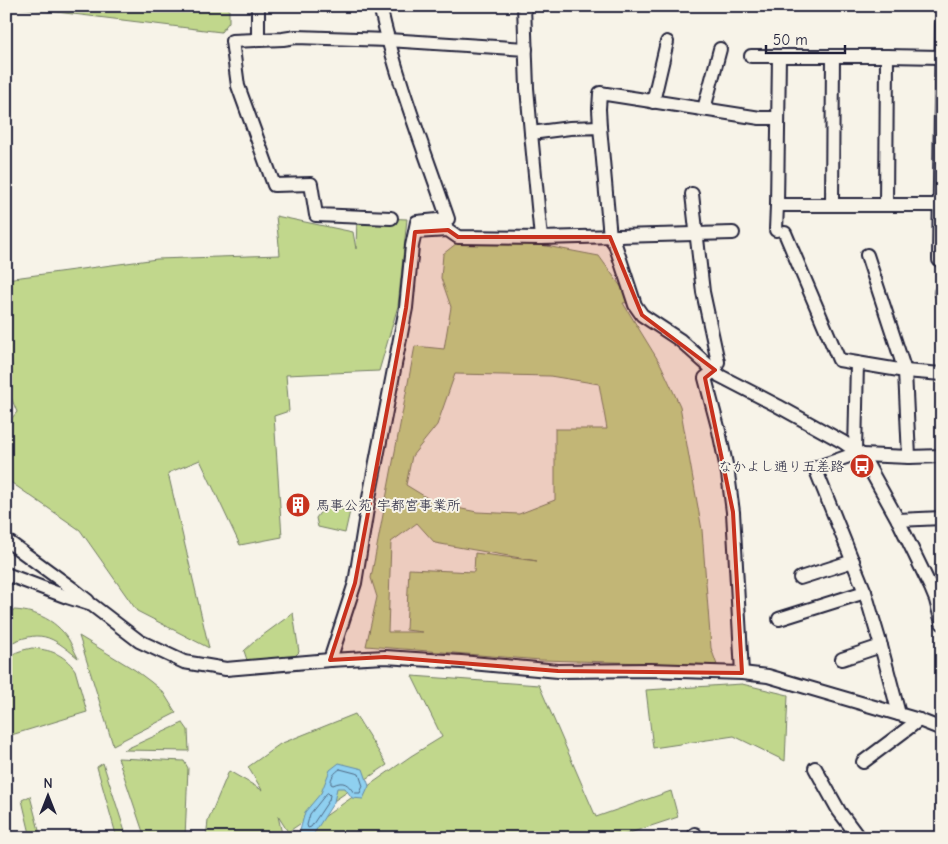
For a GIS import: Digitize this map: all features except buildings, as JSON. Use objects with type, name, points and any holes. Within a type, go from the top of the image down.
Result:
[{"type":"street","points":[[258,6],[258,40]]},
{"type":"street","points":[[380,6],[398,75],[448,225],[458,237],[610,237],[733,232]]},
{"type":"street","points":[[524,6],[526,88],[541,238]]},
{"type":"street","points":[[939,260],[942,24]]},
{"type":"street","points":[[391,218],[316,215],[311,184],[274,185],[238,86],[232,41],[296,37],[388,40],[526,49]]},
{"type":"street","points":[[653,102],[667,42]]},
{"type":"street","points":[[704,109],[720,49]]},
{"type":"street","points":[[751,56],[941,57]]},
{"type":"street","points":[[779,56],[777,205],[781,231],[839,360],[905,372],[942,374]]},
{"type":"street","points":[[832,204],[833,56]]},
{"type":"street","points":[[886,205],[887,56]]},
{"type":"street","points":[[778,118],[760,118],[600,93],[600,127],[610,237],[616,244],[635,304],[642,315],[680,340],[720,376],[843,442],[858,453],[898,520],[939,599],[942,623]]},
{"type":"street","points":[[531,133],[570,128],[600,127]]},
{"type":"street","points":[[692,194],[703,292],[718,362],[715,370],[705,378],[720,431],[733,512],[742,673]]},
{"type":"street","points":[[777,205],[941,205]]},
{"type":"street","points":[[330,660],[355,583],[368,503],[406,308],[415,232],[448,225]]},
{"type":"street","points":[[867,254],[905,372],[909,457]]},
{"type":"street","points":[[857,363],[858,453]]},
{"type":"street","points":[[900,714],[864,592],[815,468],[858,453],[909,457],[942,456]]},
{"type":"street","points":[[898,520],[942,518]]},
{"type":"street","points":[[6,540],[139,641],[184,662],[226,669],[330,660],[385,658],[461,662],[558,671],[650,670],[742,673],[768,676],[920,720],[942,729]]},
{"type":"street","points":[[800,578],[853,561]]},
{"type":"street","points":[[6,574],[92,605]]},
{"type":"street","points":[[779,619],[864,592]]},
{"type":"street","points":[[842,659],[881,646]]},
{"type":"street","points":[[863,762],[920,720]]},
{"type":"street","points":[[815,768],[839,811],[860,838]]},
{"type":"highlighted area","points":[[448,230],[458,237],[610,237],[642,315],[715,370],[705,378],[733,512],[742,673],[558,671],[385,657],[330,660],[355,583],[406,308],[415,232]]},
{"type":"green space","points":[[7,6],[229,6],[229,22],[221,32]]},
{"type":"green space","points":[[276,216],[353,232],[356,249],[357,217],[407,219],[398,306],[379,371],[286,375],[289,411],[274,416],[282,537],[240,545],[200,460],[168,473],[209,648],[137,611],[80,530],[6,479],[6,425],[17,412],[6,385],[6,279],[157,259],[280,255]]},
{"type":"green space","points":[[457,243],[541,245],[599,256],[632,302],[623,303],[661,365],[680,406],[702,530],[711,648],[717,665],[541,660],[366,646],[377,597],[371,578],[415,346],[444,349],[451,307],[441,278],[443,254]],"holes":[[[455,374],[550,376],[599,384],[607,429],[555,429],[555,500],[519,514],[477,512],[437,504],[406,485],[412,456],[437,425]],[[417,523],[435,543],[537,561],[475,553],[474,572],[409,569],[406,630],[423,632],[388,632],[391,542]]]},
{"type":"green space","points":[[329,507],[350,511],[345,533],[318,527],[316,518],[322,510]]},
{"type":"green space","points":[[6,610],[33,613],[50,621],[63,632],[78,658],[60,644],[45,637],[28,637],[6,645]]},
{"type":"green space","points":[[293,613],[299,652],[292,659],[248,663],[244,651]]},
{"type":"green space","points":[[79,636],[151,682],[163,692],[176,713],[113,745]]},
{"type":"green space","points":[[32,648],[56,653],[70,664],[75,670],[87,712],[8,736],[6,729],[6,660],[14,653]]},
{"type":"green space","points":[[412,676],[539,685],[596,817],[671,791],[678,817],[615,838],[294,838],[411,756],[442,737]]},
{"type":"green space","points":[[742,684],[788,695],[785,761],[734,736],[653,748],[646,690]]},
{"type":"green space","points":[[355,714],[387,765],[288,832],[278,816],[283,838],[206,838],[208,821],[229,771],[262,790],[248,767],[280,744]]},
{"type":"green space","points":[[183,723],[188,730],[189,751],[124,750]]},
{"type":"green space","points":[[118,758],[184,761],[188,768],[185,838],[145,838]]},
{"type":"green space","points":[[103,763],[127,838],[117,838],[97,767]]},
{"type":"green space","points":[[30,796],[41,838],[31,838],[22,800]]},
{"type":"water","points":[[339,763],[363,769],[369,786],[363,799],[352,798],[345,788],[337,788],[334,802],[311,838],[298,838],[305,812],[321,793],[330,770]]},
{"type":"place","name":"なかよし通り五差路","points":[[862,466]]},
{"type":"place","name":"馬事公苑 宇都宮事業所","points":[[298,505]]}]
